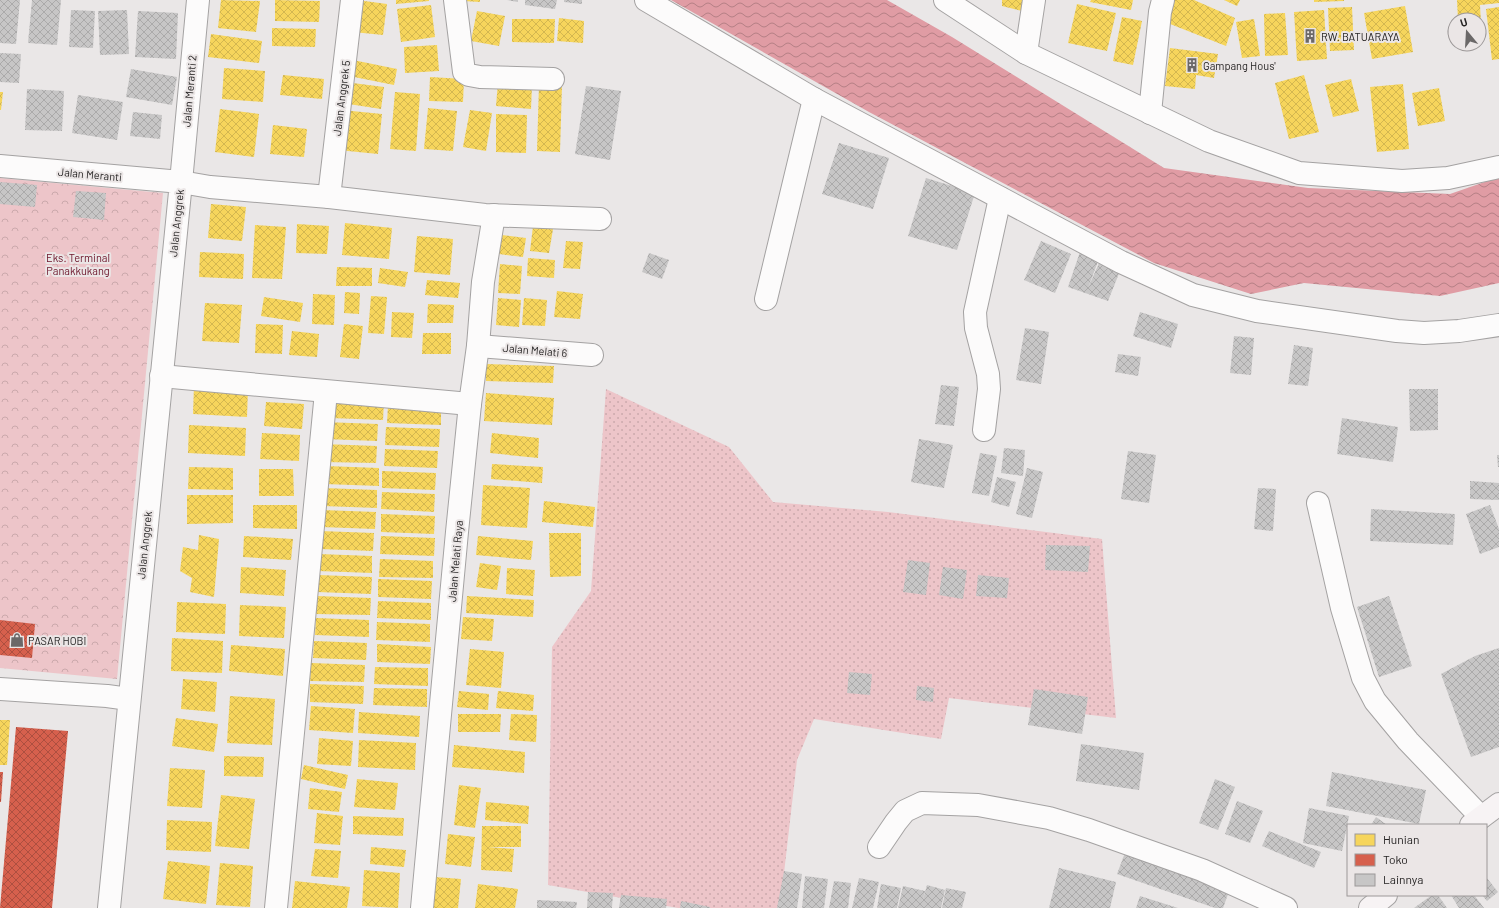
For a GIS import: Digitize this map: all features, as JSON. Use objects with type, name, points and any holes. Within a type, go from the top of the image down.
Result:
[{"type":"main road","points":[[1476,821],[1499,804]]},
{"type":"main road","points":[[1370,908],[1385,896]]},
{"type":"street","name":"Jalan Meranti 2","points":[[180,182],[198,0]]},
{"type":"street","name":"Jalan Anggrek 5","points":[[329,197],[352,0]]},
{"type":"street","points":[[455,0],[464,72],[469,75],[480,77],[553,79]]},
{"type":"street","points":[[646,0],[814,99],[1121,262],[1193,295],[1257,311],[1397,330],[1424,332],[1459,331],[1499,326]]},
{"type":"street","points":[[945,0],[1026,53],[1209,141],[1299,173],[1402,181],[1448,178],[1499,167]]},
{"type":"street","points":[[1026,53],[1034,0]]},
{"type":"street","points":[[1150,113],[1160,12],[1163,0]]},
{"type":"street","points":[[766,299],[814,99]]},
{"type":"street","name":"Jalan Meranti","points":[[0,166],[180,182],[210,187],[329,197],[475,214],[600,219]]},
{"type":"street","name":"Jalan Anggrek","points":[[109,908],[180,182]]},
{"type":"street","points":[[984,430],[988,374],[976,328],[975,312],[1000,198]]},
{"type":"street","name":"Jalan Melati Raya","points":[[422,908],[470,404],[478,346],[483,282],[494,215]]},
{"type":"street","name":"Jalan Melati 6","points":[[478,346],[592,355]]},
{"type":"street","points":[[161,376],[470,404]]},
{"type":"street","points":[[276,908],[326,392]]},
{"type":"street","points":[[1318,503],[1342,608],[1362,678],[1375,701],[1476,821]]},
{"type":"street","points":[[0,690],[107,696],[129,700]]},
{"type":"street","points":[[879,847],[905,811],[922,803],[978,805],[1049,818],[1089,830],[1202,870],[1286,908]]},
{"type":"green space","name":"Eks. Terminal Panakkukang","points":[[0,178],[163,193],[117,679],[0,668]]},
{"type":"green space","points":[[606,389],[729,447],[773,502],[888,512],[1102,539],[1116,718],[949,698],[941,739],[814,719],[797,760],[780,908],[678,908],[548,885],[552,647],[591,591]]},
{"type":"water","points":[[671,0],[887,0],[952,37],[1164,168],[1308,188],[1450,194],[1499,177],[1499,283],[1440,296],[1304,283],[1251,294],[1154,263],[869,112]]},
{"type":"building: Hunian","points":[[221,0],[260,1],[256,32],[218,28]]},
{"type":"building: Hunian","points":[[275,0],[320,1],[319,22],[275,21]]},
{"type":"building: Hunian","points":[[357,0],[387,4],[383,35],[353,32]]},
{"type":"building: Hunian","points":[[396,0],[429,0],[429,1],[396,4]]},
{"type":"building: Hunian","points":[[480,0],[480,2],[463,1]]},
{"type":"building: Hunian","points":[[1002,0],[1024,0],[1022,11],[1002,6]]},
{"type":"building: Hunian","points":[[1091,0],[1133,0],[1131,10],[1090,2]]},
{"type":"building: Hunian","points":[[1173,0],[1194,0],[1235,18],[1226,46],[1165,22]]},
{"type":"building: Hunian","points":[[1224,0],[1240,0],[1237,6]]},
{"type":"building: Hunian","points":[[1314,0],[1344,0],[1344,1],[1314,2]]},
{"type":"building: Hunian","points":[[1457,0],[1499,0],[1499,3],[1480,5],[1480,12],[1458,12]]},
{"type":"building: Hunian","points":[[1077,4],[1116,13],[1107,51],[1068,43]]},
{"type":"building: Hunian","points":[[431,5],[435,37],[401,42],[397,9]]},
{"type":"building: Hunian","points":[[1405,6],[1413,52],[1372,59],[1364,13]]},
{"type":"building: Hunian","points":[[1352,7],[1354,50],[1330,51],[1328,8]]},
{"type":"building: Hunian","points":[[1499,7],[1499,59],[1492,60],[1486,9]]},
{"type":"building: Hunian","name":"RW. BATUARAYA","points":[[1324,10],[1327,59],[1297,61],[1294,12]]},
{"type":"building: Hunian","points":[[477,11],[505,16],[499,46],[471,41]]},
{"type":"building: Hunian","points":[[1285,13],[1288,55],[1265,56],[1264,14]]},
{"type":"building: Hunian","points":[[1122,17],[1142,21],[1133,65],[1113,61]]},
{"type":"building: Hunian","points":[[559,18],[584,21],[583,43],[557,41]]},
{"type":"building: Hunian","points":[[512,19],[555,19],[554,43],[512,42]]},
{"type":"building: Hunian","points":[[1254,19],[1260,56],[1242,58],[1236,22]]},
{"type":"building: Hunian","points":[[272,28],[316,29],[315,47],[272,46]]},
{"type":"building: Hunian","points":[[211,34],[262,41],[259,63],[208,57]]},
{"type":"building: Hunian","points":[[437,45],[439,71],[405,73],[404,47]]},
{"type":"building: Hunian","name":"Gampang Hous'","points":[[1170,48],[1218,54],[1214,78],[1196,75],[1195,89],[1165,86]]},
{"type":"building: Hunian","points":[[353,60],[397,69],[394,85],[349,76]]},
{"type":"building: Hunian","points":[[224,68],[265,71],[263,102],[222,99]]},
{"type":"building: Hunian","points":[[283,75],[324,79],[322,99],[280,95]]},
{"type":"building: Hunian","points":[[1304,75],[1319,132],[1289,139],[1275,83]]},
{"type":"building: Hunian","points":[[430,77],[464,79],[463,102],[429,101]]},
{"type":"building: Hunian","points":[[1351,79],[1359,111],[1333,117],[1325,85]]},
{"type":"building: Hunian","points":[[345,82],[384,87],[381,109],[342,103]]},
{"type":"building: Hunian","points":[[498,82],[532,85],[531,109],[496,106]]},
{"type":"building: Hunian","points":[[539,84],[562,85],[560,152],[537,151]]},
{"type":"building: Hunian","points":[[1403,84],[1409,149],[1377,152],[1370,87]]},
{"type":"building: Hunian","points":[[1439,88],[1445,121],[1418,126],[1412,93]]},
{"type":"building: Hunian","points":[[0,92],[3,92],[1,110],[0,110]]},
{"type":"building: Hunian","points":[[395,92],[420,94],[416,151],[390,149]]},
{"type":"building: Hunian","points":[[428,108],[457,111],[453,151],[424,149]]},
{"type":"building: Hunian","points":[[220,109],[259,114],[254,157],[215,152]]},
{"type":"building: Hunian","points":[[342,110],[382,114],[378,154],[338,150]]},
{"type":"building: Hunian","points":[[470,110],[492,113],[486,151],[463,147]]},
{"type":"building: Hunian","points":[[496,114],[527,115],[526,153],[496,152]]},
{"type":"building: Hunian","points":[[273,125],[307,129],[304,157],[270,154]]},
{"type":"building: Hunian","points":[[211,204],[246,207],[242,241],[208,238]]},
{"type":"building: Hunian","points":[[345,223],[392,228],[389,259],[342,255]]},
{"type":"building: Hunian","points":[[297,224],[329,226],[327,254],[296,253]]},
{"type":"building: Hunian","points":[[255,225],[286,227],[282,279],[252,278]]},
{"type":"building: Hunian","points":[[533,226],[553,229],[549,253],[530,251]]},
{"type":"building: Hunian","points":[[502,235],[526,238],[523,257],[499,254]]},
{"type":"building: Hunian","points":[[417,236],[453,239],[450,275],[414,272]]},
{"type":"building: Hunian","points":[[566,241],[583,242],[580,269],[563,268]]},
{"type":"building: Hunian","points":[[200,252],[244,254],[243,279],[199,277]]},
{"type":"building: Hunian","points":[[528,258],[555,260],[554,278],[527,276]]},
{"type":"building: Hunian","points":[[500,264],[522,266],[520,294],[498,293]]},
{"type":"building: Hunian","points":[[337,267],[372,268],[372,286],[336,286]]},
{"type":"building: Hunian","points":[[380,268],[408,272],[405,287],[378,283]]},
{"type":"building: Hunian","points":[[427,280],[460,283],[458,298],[425,295]]},
{"type":"building: Hunian","points":[[557,291],[583,294],[580,319],[554,317]]},
{"type":"building: Hunian","points":[[345,292],[360,293],[359,314],[344,313]]},
{"type":"building: Hunian","points":[[313,294],[335,295],[334,325],[312,324]]},
{"type":"building: Hunian","points":[[371,296],[387,297],[384,334],[368,333]]},
{"type":"building: Hunian","points":[[264,297],[303,303],[300,322],[261,316]]},
{"type":"building: Hunian","points":[[498,298],[521,300],[519,327],[496,325]]},
{"type":"building: Hunian","points":[[524,298],[547,300],[545,326],[522,325]]},
{"type":"building: Hunian","points":[[205,303],[242,305],[239,343],[202,341]]},
{"type":"building: Hunian","points":[[428,304],[454,305],[453,323],[427,323]]},
{"type":"building: Hunian","points":[[392,312],[414,313],[412,338],[391,337]]},
{"type":"building: Hunian","points":[[256,324],[283,325],[282,354],[255,353]]},
{"type":"building: Hunian","points":[[344,324],[363,326],[359,359],[340,357]]},
{"type":"building: Hunian","points":[[292,331],[319,334],[317,357],[289,355]]},
{"type":"building: Hunian","points":[[423,333],[451,333],[451,354],[422,354]]},
{"type":"building: Hunian","points":[[486,364],[554,366],[553,383],[486,381]]},
{"type":"building: Hunian","points":[[194,385],[248,388],[247,417],[193,414]]},
{"type":"building: Hunian","points":[[486,393],[554,398],[552,425],[484,421]]},
{"type":"building: Hunian","points":[[330,401],[384,402],[383,420],[330,418]]},
{"type":"building: Hunian","points":[[266,402],[304,404],[302,429],[264,426]]},
{"type":"building: Hunian","points":[[388,406],[441,407],[441,425],[387,423]]},
{"type":"building: Hunian","points":[[324,422],[378,424],[377,441],[324,439]]},
{"type":"building: Hunian","points":[[189,425],[246,428],[245,456],[188,453]]},
{"type":"building: Hunian","points":[[386,427],[440,429],[439,447],[385,445]]},
{"type":"building: Hunian","points":[[262,433],[300,435],[299,461],[260,459]]},
{"type":"building: Hunian","points":[[492,433],[539,438],[538,458],[490,453]]},
{"type":"building: Hunian","points":[[323,444],[377,446],[376,463],[323,462]]},
{"type":"building: Hunian","points":[[385,449],[438,451],[437,468],[384,466]]},
{"type":"building: Hunian","points":[[492,464],[543,467],[542,483],[491,479]]},
{"type":"building: Hunian","points":[[326,466],[379,468],[379,486],[325,484]]},
{"type":"building: Hunian","points":[[189,467],[233,468],[233,490],[188,489]]},
{"type":"building: Hunian","points":[[259,469],[293,469],[294,496],[259,496]]},
{"type":"building: Hunian","points":[[382,471],[436,473],[435,490],[382,488]]},
{"type":"building: Hunian","points":[[483,485],[530,488],[527,528],[481,525]]},
{"type":"building: Hunian","points":[[324,488],[377,490],[377,508],[323,506]]},
{"type":"building: Hunian","points":[[382,492],[435,494],[434,512],[381,509]]},
{"type":"building: Hunian","points":[[187,495],[233,495],[233,523],[187,524]]},
{"type":"building: Hunian","points":[[544,501],[595,507],[593,527],[542,522]]},
{"type":"building: Hunian","points":[[253,505],[297,505],[297,529],[253,528]]},
{"type":"building: Hunian","points":[[322,510],[376,512],[375,529],[321,527]]},
{"type":"building: Hunian","points":[[381,514],[435,516],[434,534],[381,532]]},
{"type":"building: Hunian","points":[[320,531],[374,533],[373,551],[319,549]]},
{"type":"building: Hunian","points":[[549,533],[581,533],[581,576],[550,577]]},
{"type":"building: Hunian","points":[[199,535],[219,539],[214,597],[190,592],[192,578],[180,571],[183,547],[198,550]]},
{"type":"building: Hunian","points":[[244,536],[293,539],[291,560],[243,557]]},
{"type":"building: Hunian","points":[[381,536],[435,538],[434,556],[380,554]]},
{"type":"building: Hunian","points":[[478,536],[533,541],[531,560],[476,555]]},
{"type":"building: Hunian","points":[[319,554],[372,556],[372,573],[318,571]]},
{"type":"building: Hunian","points":[[380,559],[433,561],[433,578],[379,577]]},
{"type":"building: Hunian","points":[[480,563],[501,566],[497,590],[476,587]]},
{"type":"building: Hunian","points":[[241,567],[286,570],[284,596],[240,593]]},
{"type":"building: Hunian","points":[[507,568],[535,570],[533,596],[506,594]]},
{"type":"building: Hunian","points":[[318,575],[372,577],[371,594],[317,592]]},
{"type":"building: Hunian","points":[[378,579],[432,581],[431,599],[378,597]]},
{"type":"building: Hunian","points":[[317,596],[371,598],[370,615],[316,614]]},
{"type":"building: Hunian","points":[[467,596],[534,600],[533,617],[466,613]]},
{"type":"building: Hunian","points":[[378,601],[431,603],[431,620],[377,618]]},
{"type":"building: Hunian","points":[[177,602],[226,604],[225,634],[176,632]]},
{"type":"building: Hunian","points":[[240,605],[286,607],[284,638],[239,636]]},
{"type":"building: Hunian","points":[[463,617],[494,619],[492,641],[461,639]]},
{"type":"building: Hunian","points":[[316,618],[369,620],[369,637],[315,635]]},
{"type":"building: Hunian","points":[[377,622],[430,624],[430,642],[376,640]]},
{"type":"building: Hunian","points":[[172,638],[223,641],[222,673],[171,671]]},
{"type":"building: Hunian","points":[[314,641],[367,643],[366,660],[313,658]]},
{"type":"building: Hunian","points":[[377,644],[431,647],[430,664],[377,662]]},
{"type":"building: Hunian","points":[[231,645],[285,649],[283,676],[229,671]]},
{"type":"building: Hunian","points":[[470,649],[504,652],[501,688],[466,685]]},
{"type":"building: Hunian","points":[[311,663],[365,665],[364,682],[310,681]]},
{"type":"building: Hunian","points":[[375,667],[428,668],[428,686],[374,684]]},
{"type":"building: Hunian","points":[[183,679],[217,682],[215,712],[181,709]]},
{"type":"building: Hunian","points":[[310,684],[364,686],[363,704],[310,702]]},
{"type":"building: Hunian","points":[[374,688],[427,689],[427,707],[373,705]]},
{"type":"building: Hunian","points":[[459,691],[489,694],[488,710],[457,707]]},
{"type":"building: Hunian","points":[[498,691],[534,695],[533,711],[496,708]]},
{"type":"building: Hunian","points":[[230,696],[275,699],[272,745],[227,743]]},
{"type":"building: Hunian","points":[[311,706],[355,709],[353,733],[309,730]]},
{"type":"building: Hunian","points":[[359,712],[420,716],[419,737],[358,733]]},
{"type":"building: Hunian","points":[[458,714],[501,714],[500,732],[458,732]]},
{"type":"building: Hunian","points":[[511,714],[537,715],[536,742],[509,740]]},
{"type":"building: Hunian","points":[[176,718],[218,724],[214,752],[172,746]]},
{"type":"building: Hunian","points":[[0,720],[10,720],[7,765],[0,765]]},
{"type":"building: Hunian","points":[[319,738],[353,741],[351,766],[317,764]]},
{"type":"building: Hunian","points":[[359,740],[416,743],[415,770],[358,767]]},
{"type":"building: Hunian","points":[[454,745],[525,752],[524,773],[452,767]]},
{"type":"building: Hunian","points":[[224,756],[264,757],[263,777],[224,776]]},
{"type":"building: Hunian","points":[[304,765],[348,775],[345,789],[301,779]]},
{"type":"building: Hunian","points":[[170,768],[205,770],[202,808],[167,806]]},
{"type":"building: Hunian","points":[[357,779],[398,783],[395,810],[354,807]]},
{"type":"building: Hunian","points":[[459,785],[481,788],[475,828],[454,825]]},
{"type":"building: Hunian","points":[[310,788],[342,792],[339,812],[308,809]]},
{"type":"building: Hunian","points":[[221,795],[255,799],[249,849],[215,846]]},
{"type":"building: Hunian","points":[[486,802],[529,806],[528,824],[485,820]]},
{"type":"building: Hunian","points":[[317,813],[343,816],[340,845],[314,843]]},
{"type":"building: Hunian","points":[[353,816],[404,818],[403,836],[353,834]]},
{"type":"building: Hunian","points":[[167,820],[212,822],[211,852],[166,850]]},
{"type":"building: Hunian","points":[[482,826],[521,826],[521,847],[488,847],[514,849],[512,872],[481,870]]},
{"type":"building: Hunian","points":[[448,834],[475,837],[471,867],[445,864]]},
{"type":"building: Hunian","points":[[371,847],[406,850],[404,867],[370,864]]},
{"type":"building: Hunian","points":[[315,849],[341,851],[338,878],[311,876]]},
{"type":"building: Hunian","points":[[168,861],[210,866],[206,904],[163,899]]},
{"type":"building: Hunian","points":[[220,863],[253,866],[250,907],[216,905]]},
{"type":"building: Hunian","points":[[364,870],[400,873],[398,908],[362,906]]},
{"type":"building: Hunian","points":[[435,877],[461,879],[458,908],[432,908]]},
{"type":"building: Hunian","points":[[295,881],[350,887],[347,908],[292,908]]},
{"type":"building: Hunian","points":[[478,884],[518,889],[515,908],[475,908]]},
{"type":"building: Toko","name":"PASAR HOBI","points":[[0,620],[35,624],[32,658],[0,655]]},
{"type":"building: Toko","points":[[16,727],[68,731],[52,908],[0,908]]},
{"type":"building: Toko","points":[[0,772],[3,772],[1,802],[0,802]]},
{"type":"building: Lainnya","points":[[0,0],[20,0],[16,44],[0,43]]},
{"type":"building: Lainnya","points":[[32,0],[61,0],[57,45],[28,43]]},
{"type":"building: Lainnya","points":[[507,0],[518,0],[518,2]]},
{"type":"building: Lainnya","points":[[525,0],[557,0],[555,9],[525,5]]},
{"type":"building: Lainnya","points":[[564,0],[582,0],[582,4],[564,2]]},
{"type":"building: Lainnya","points":[[71,10],[95,11],[93,48],[69,47]]},
{"type":"building: Lainnya","points":[[127,10],[129,54],[100,55],[98,11]]},
{"type":"building: Lainnya","points":[[138,11],[178,13],[176,59],[135,57]]},
{"type":"building: Lainnya","points":[[0,53],[21,54],[19,83],[0,82]]},
{"type":"building: Lainnya","points":[[131,69],[177,77],[172,105],[126,97]]},
{"type":"building: Lainnya","points":[[586,86],[621,91],[610,160],[575,154]]},
{"type":"building: Lainnya","points":[[27,89],[64,91],[62,131],[25,130]]},
{"type":"building: Lainnya","points":[[78,95],[123,102],[117,140],[72,133]]},
{"type":"building: Lainnya","points":[[133,112],[162,115],[160,139],[130,136]]},
{"type":"building: Lainnya","points":[[839,143],[889,158],[873,209],[822,194]]},
{"type":"building: Lainnya","points":[[926,178],[975,193],[957,250],[908,236]]},
{"type":"building: Lainnya","points":[[0,182],[37,185],[35,207],[0,204]]},
{"type":"building: Lainnya","points":[[76,191],[106,193],[104,220],[73,217]]},
{"type":"building: Lainnya","points":[[1041,241],[1071,254],[1055,293],[1024,280]]},
{"type":"building: Lainnya","points":[[1081,249],[1100,256],[1088,288],[1099,263],[1120,271],[1108,301],[1068,287]]},
{"type":"building: Lainnya","points":[[649,253],[669,260],[662,279],[642,272]]},
{"type":"building: Lainnya","points":[[1140,312],[1178,324],[1171,348],[1133,336]]},
{"type":"building: Lainnya","points":[[1025,328],[1049,332],[1041,384],[1016,380]]},
{"type":"building: Lainnya","points":[[1234,336],[1254,338],[1251,375],[1230,373]]},
{"type":"building: Lainnya","points":[[1294,345],[1313,348],[1308,386],[1288,384]]},
{"type":"building: Lainnya","points":[[1118,354],[1141,357],[1138,376],[1115,372]]},
{"type":"building: Lainnya","points":[[941,385],[959,387],[954,426],[935,424]]},
{"type":"building: Lainnya","points":[[1409,389],[1438,389],[1438,430],[1410,431]]},
{"type":"building: Lainnya","points":[[1342,418],[1398,427],[1393,462],[1337,454]]},
{"type":"building: Lainnya","points":[[919,439],[953,445],[944,488],[911,482]]},
{"type":"building: Lainnya","points":[[1004,448],[1025,450],[1023,476],[1001,473]]},
{"type":"building: Lainnya","points":[[1128,451],[1156,455],[1149,503],[1121,499]]},
{"type":"building: Lainnya","points":[[980,453],[997,456],[989,496],[972,493]]},
{"type":"building: Lainnya","points":[[1497,455],[1499,455],[1499,467],[1498,467]]},
{"type":"building: Lainnya","points":[[1027,468],[1043,472],[1032,518],[1016,514]]},
{"type":"building: Lainnya","points":[[997,477],[1016,482],[1009,507],[991,502]]},
{"type":"building: Lainnya","points":[[1470,481],[1499,483],[1499,500],[1470,499]]},
{"type":"building: Lainnya","points":[[1258,488],[1276,489],[1273,531],[1254,529]]},
{"type":"building: Lainnya","points":[[1490,505],[1499,529],[1499,547],[1480,554],[1466,514]]},
{"type":"building: Lainnya","points":[[1371,509],[1455,514],[1453,545],[1370,541]]},
{"type":"building: Lainnya","points":[[1046,545],[1090,546],[1088,572],[1045,570]]},
{"type":"building: Lainnya","points":[[908,560],[930,563],[926,595],[903,592]]},
{"type":"building: Lainnya","points":[[943,567],[967,570],[963,599],[939,595]]},
{"type":"building: Lainnya","points":[[978,575],[1009,578],[1007,598],[976,596]]},
{"type":"building: Lainnya","points":[[1389,596],[1412,666],[1379,677],[1357,607]]},
{"type":"building: Lainnya","points":[[1499,648],[1499,747],[1471,757],[1441,674],[1475,656]]},
{"type":"building: Lainnya","points":[[849,672],[872,674],[870,695],[847,693]]},
{"type":"building: Lainnya","points":[[917,686],[934,688],[933,702],[916,700]]},
{"type":"building: Lainnya","points":[[1034,689],[1088,697],[1082,734],[1028,725]]},
{"type":"building: Lainnya","points":[[1081,744],[1144,753],[1139,790],[1076,781]]},
{"type":"building: Lainnya","points":[[1332,772],[1426,790],[1419,824],[1326,806]]},
{"type":"building: Lainnya","points":[[1215,779],[1235,787],[1218,830],[1199,823]]},
{"type":"building: Lainnya","points":[[1237,801],[1263,811],[1250,843],[1225,834]]},
{"type":"building: Lainnya","points":[[1309,808],[1349,816],[1342,851],[1303,843]]},
{"type":"building: Lainnya","points":[[1376,817],[1386,824],[1372,824]]},
{"type":"building: Lainnya","points":[[1269,831],[1321,852],[1314,868],[1262,846]]},
{"type":"building: Lainnya","points":[[1126,850],[1231,886],[1223,908],[1215,908],[1117,874]]},
{"type":"building: Lainnya","points":[[1059,868],[1116,882],[1110,908],[1049,908]]},
{"type":"building: Lainnya","points":[[784,871],[802,874],[797,908],[777,908]]},
{"type":"building: Lainnya","points":[[805,876],[828,879],[824,908],[802,908]]},
{"type":"building: Lainnya","points":[[859,878],[879,882],[873,908],[852,908]]},
{"type":"building: Lainnya","points":[[1487,878],[1498,892],[1487,901],[1483,896],[1487,896]]},
{"type":"building: Lainnya","points":[[834,881],[851,883],[848,908],[829,908]]},
{"type":"building: Lainnya","points":[[881,884],[901,888],[897,908],[877,908]]},
{"type":"building: Lainnya","points":[[927,885],[945,890],[941,908],[898,908],[903,886],[925,891],[922,903]]},
{"type":"building: Lainnya","points":[[946,888],[966,892],[962,908],[942,908]]},
{"type":"building: Lainnya","points":[[588,892],[613,893],[612,908],[587,908]]},
{"type":"building: Lainnya","points":[[621,895],[667,899],[666,908],[619,908]]},
{"type":"building: Lainnya","points":[[1140,896],[1178,908],[1136,908]]},
{"type":"building: Lainnya","points":[[1431,896],[1439,896],[1447,908],[1414,908]]},
{"type":"building: Lainnya","points":[[1452,896],[1475,896],[1484,908],[1459,908]]},
{"type":"building: Lainnya","points":[[537,900],[577,902],[576,908],[537,908]]},
{"type":"building: Lainnya","points":[[681,901],[710,907],[710,908],[680,908]]},
{"type":"place","name":"RW. BATUARAYA","points":[[1310,36]]},
{"type":"place","name":"Gampang Hous'","points":[[1192,65]]},
{"type":"place","name":"PASAR HOBI","points":[[17,640]]}]
